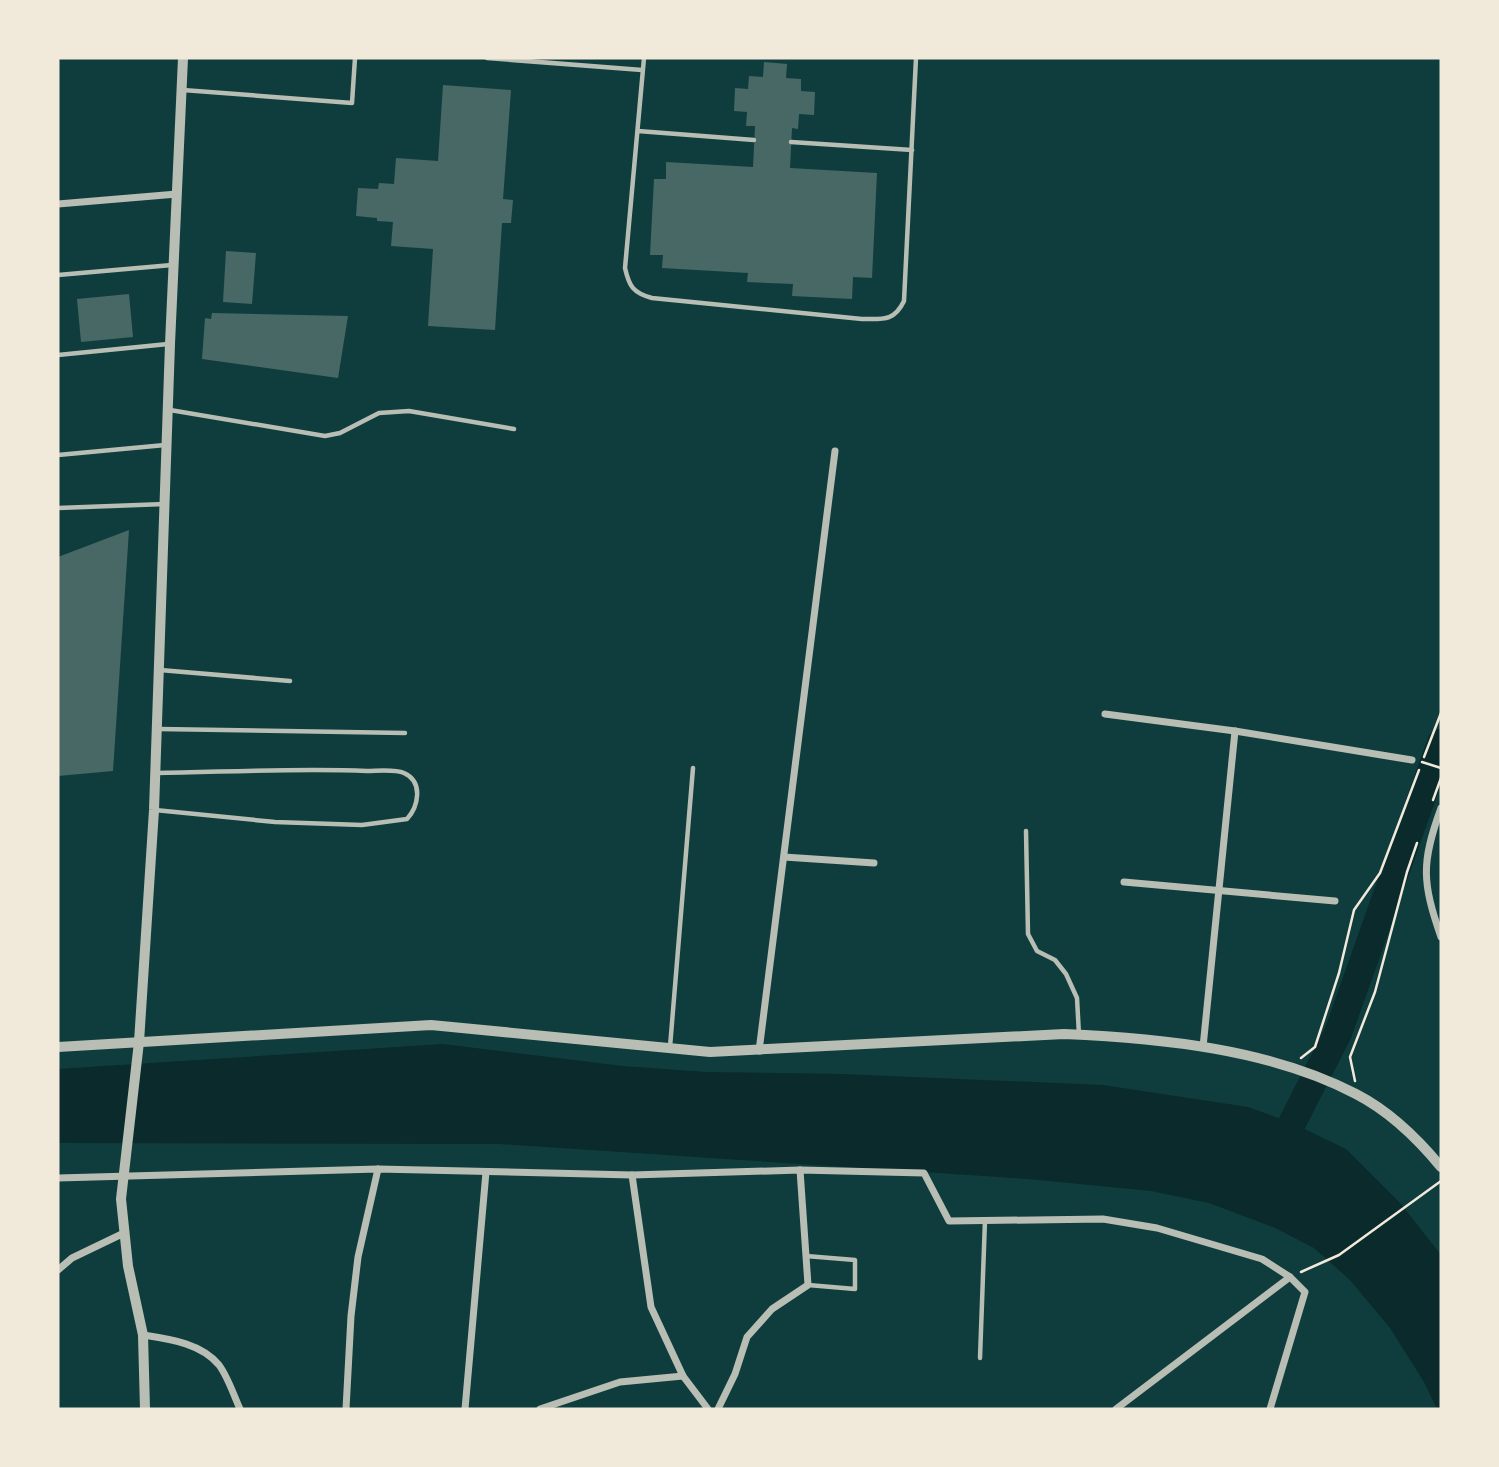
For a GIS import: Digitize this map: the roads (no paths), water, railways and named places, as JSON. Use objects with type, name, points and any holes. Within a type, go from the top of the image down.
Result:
[{"type":"street","points":[[145,1409],[144,1335],[128,1266],[121,1199],[138,1055],[154,810],[170,410],[170,344],[184,58]]},
{"type":"street","points":[[58,204],[177,194]]},
{"type":"street","points":[[759,1051],[835,451]]},
{"type":"street","points":[[1105,714],[1236,731],[1412,760]]},
{"type":"street","points":[[1203,1047],[1236,731]]},
{"type":"street","points":[[1441,807],[1426,858],[1427,897],[1441,937]]},
{"type":"street","points":[[784,857],[874,863]]},
{"type":"street","points":[[1124,882],[1335,901]]},
{"type":"street","points":[[58,1047],[431,1025],[710,1052],[1079,1035],[1116,1036],[1203,1047],[1291,1066],[1357,1094],[1420,1142],[1441,1167]]},
{"type":"street","points":[[345,1409],[358,1257],[378,1170]]},
{"type":"street","points":[[58,1178],[378,1170],[632,1175],[800,1170],[924,1173],[950,1221],[1103,1219],[1157,1228],[1262,1259],[1290,1277],[1305,1293],[1270,1409]]},
{"type":"street","points":[[718,1409],[735,1374],[747,1337],[772,1309],[808,1285],[800,1170]]},
{"type":"street","points":[[465,1409],[486,1172]]},
{"type":"street","points":[[632,1175],[651,1307],[683,1376],[708,1409]]},
{"type":"street","points":[[58,1270],[72,1258],[124,1233]]},
{"type":"street","points":[[1116,1409],[1290,1277]]},
{"type":"street","points":[[144,1335],[175,1339],[193,1346],[218,1364],[240,1409]]},
{"type":"street","points":[[540,1409],[620,1382],[683,1376]]},
{"type":"lane","points":[[183,90],[352,103],[355,58]]},
{"type":"lane","points":[[487,58],[642,69]]},
{"type":"lane","points":[[644,58],[625,268],[629,286],[638,294],[652,298],[862,319],[886,319],[898,313],[904,302],[916,58]]},
{"type":"lane","points":[[638,131],[754,140]]},
{"type":"lane","points":[[791,142],[912,150]]},
{"type":"lane","points":[[58,275],[174,265]]},
{"type":"lane","points":[[58,355],[170,344]]},
{"type":"lane","points":[[170,410],[325,436],[341,433],[379,413],[409,411],[514,429]]},
{"type":"lane","points":[[58,454],[168,445]]},
{"type":"lane","points":[[58,508],[165,504]]},
{"type":"lane","points":[[160,670],[290,681]]},
{"type":"lane","points":[[158,729],[405,733]]},
{"type":"lane","points":[[670,1048],[692,768]]},
{"type":"lane","points":[[154,810],[275,822],[362,825],[407,819],[415,809],[418,796],[414,781],[404,773],[330,769],[156,773]]},
{"type":"lane","points":[[1026,831],[1028,934],[1037,951],[1055,960],[1066,974],[1077,998],[1079,1035]]},
{"type":"lane","points":[[980,1357],[985,1220]]},
{"type":"lane","points":[[806,1256],[855,1260],[855,1289],[808,1285]]},
{"type":"water","points":[[443,1044],[623,1066],[706,1072],[842,1074],[1103,1085],[1248,1107],[1292,1123],[1346,1149],[1401,1204],[1441,1255],[1441,1409],[1437,1409],[1424,1382],[1390,1328],[1350,1280],[1314,1248],[1273,1227],[1209,1203],[1151,1191],[1028,1179],[499,1144],[58,1143],[58,1069]]},
{"type":"waterway","points":[[1292,1123],[1338,1033],[1441,743]]}]
